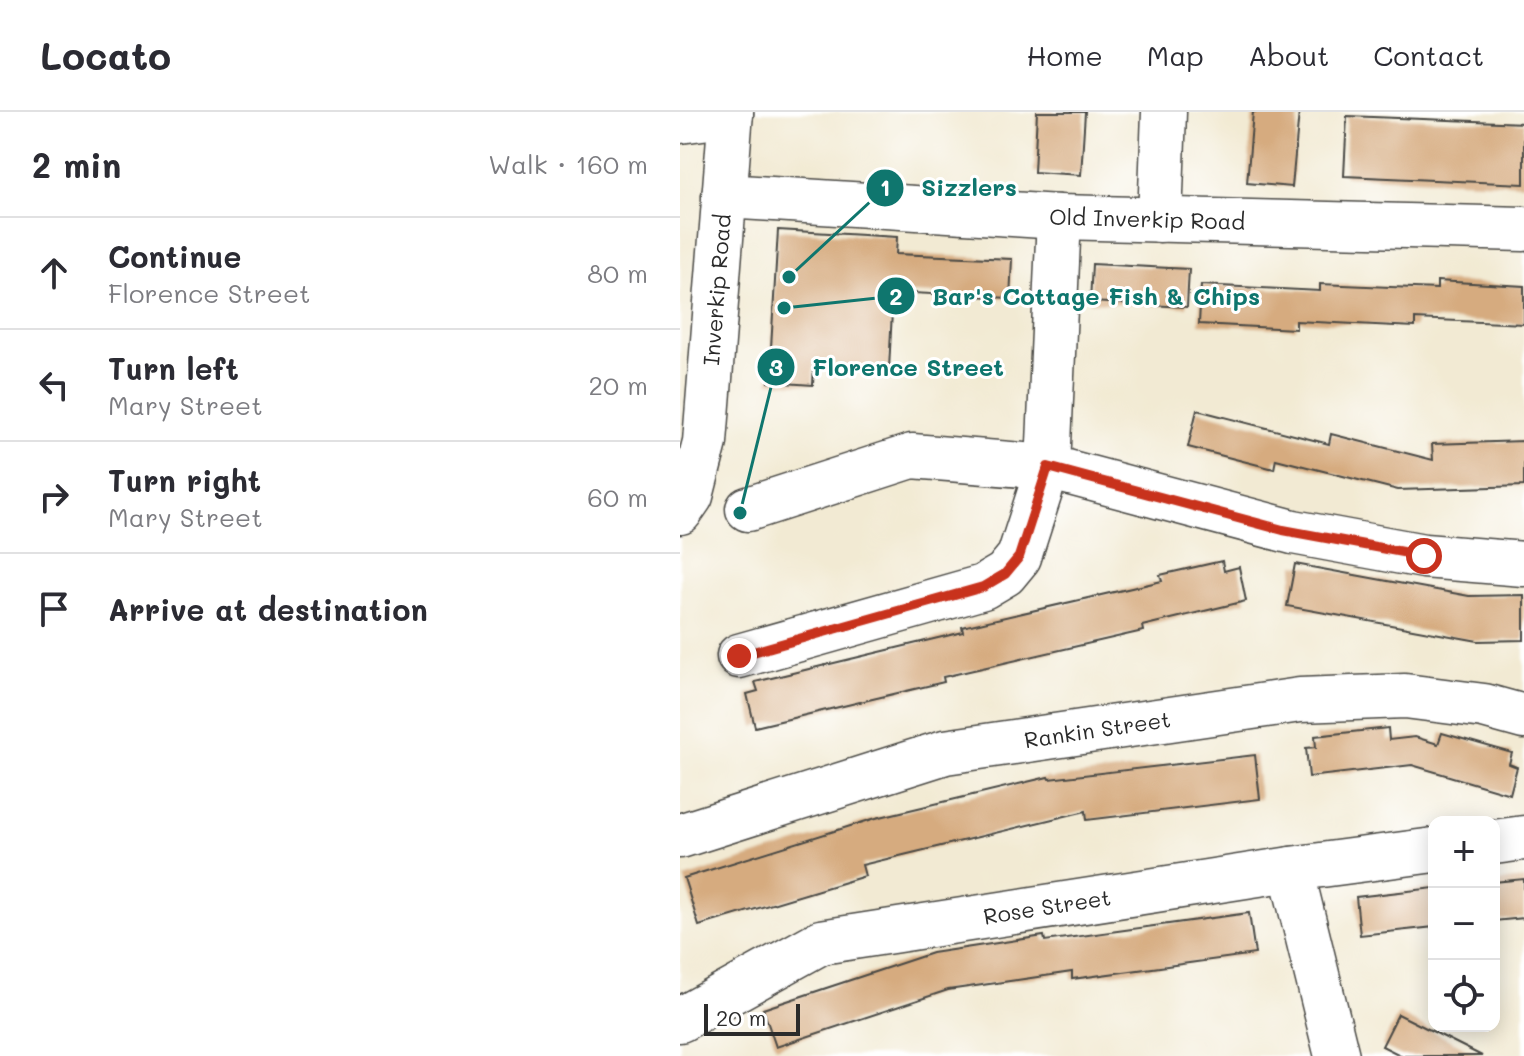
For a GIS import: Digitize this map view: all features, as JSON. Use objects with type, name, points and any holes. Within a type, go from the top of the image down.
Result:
[{"type":"main road","points":[[1160,220],[1164,112]]},
{"type":"main road","points":[[680,121],[731,113]]},
{"type":"main road","name":"Inverkip Road","points":[[680,512],[691,496],[705,442],[731,113]]},
{"type":"main road","name":"Old Inverkip Road","points":[[724,196],[1059,217],[1524,229]]},
{"type":"main road","points":[[739,656],[983,587],[1005,574],[1019,557],[1048,467],[1059,217]]},
{"type":"main road","points":[[748,509],[912,456],[1048,467],[1293,532],[1424,556],[1524,564]]},
{"type":"main road","name":"Rankin Street","points":[[680,836],[945,752],[1300,700],[1405,696],[1484,706],[1524,717]]},
{"type":"main road","points":[[1500,841],[1524,838]]},
{"type":"main road","name":"Rose Street","points":[[680,1020],[821,942],[1428,851]]},
{"type":"main road","points":[[1291,869],[1337,1056]]},
{"type":"building","points":[[1037,112],[1085,112],[1081,175],[1034,172]]},
{"type":"building","points":[[1253,112],[1299,112],[1292,187],[1247,183]]},
{"type":"building","points":[[1347,116],[1524,123],[1524,184],[1344,176]]},
{"type":"building","points":[[778,230],[897,237],[896,254],[1012,259],[1010,298],[893,292],[889,369],[814,364],[813,385],[769,382]]},
{"type":"building","points":[[1092,264],[1189,269],[1187,307],[1090,302]]},
{"type":"building","points":[[1437,281],[1524,286],[1524,324],[1415,319],[1415,327],[1296,321],[1296,329],[1199,324],[1201,285],[1320,291],[1320,284],[1437,289]]},
{"type":"building","points":[[1197,410],[1329,444],[1331,434],[1433,460],[1432,444],[1524,441],[1524,486],[1398,490],[1276,459],[1274,469],[1188,447]]},
{"type":"building","points":[[1222,561],[1224,571],[1239,567],[1246,601],[1142,626],[1143,631],[943,677],[944,682],[755,727],[747,694],[758,691],[755,682],[963,632],[962,627],[1162,581],[1160,575]]},
{"type":"building","points":[[1295,564],[1469,596],[1524,595],[1524,640],[1478,641],[1287,606]]},
{"type":"building","points":[[1388,728],[1389,740],[1415,737],[1438,744],[1442,733],[1512,753],[1509,764],[1517,767],[1510,794],[1412,765],[1309,777],[1306,748],[1316,747],[1315,736]]},
{"type":"building","points":[[1255,755],[1260,799],[1087,820],[1086,811],[862,865],[865,876],[699,926],[684,878],[876,818],[1048,777]]},
{"type":"building","points":[[1524,879],[1524,918],[1500,920],[1500,881]]},
{"type":"building","points":[[1428,889],[1428,928],[1360,935],[1356,897]]},
{"type":"building","points":[[1249,913],[1255,954],[1072,979],[1072,972],[948,990],[776,1047],[763,1009],[932,953],[1044,936],[1045,941]]},
{"type":"building","points":[[1398,1014],[1428,1029],[1428,1032],[1434,1032],[1482,1056],[1402,1056],[1382,1046]]},
{"type":"place","name":"Sizzlers","points":[[789,277]]},
{"type":"place","name":"Bar's Cottage Fish & Chips","points":[[784,308]]},
{"type":"place","name":"Florence Street","points":[[740,513]]},
{"type":"route","points":[[739,656],[983,587],[1005,574],[1019,557],[1048,467],[1283,530],[1424,556]]}]
